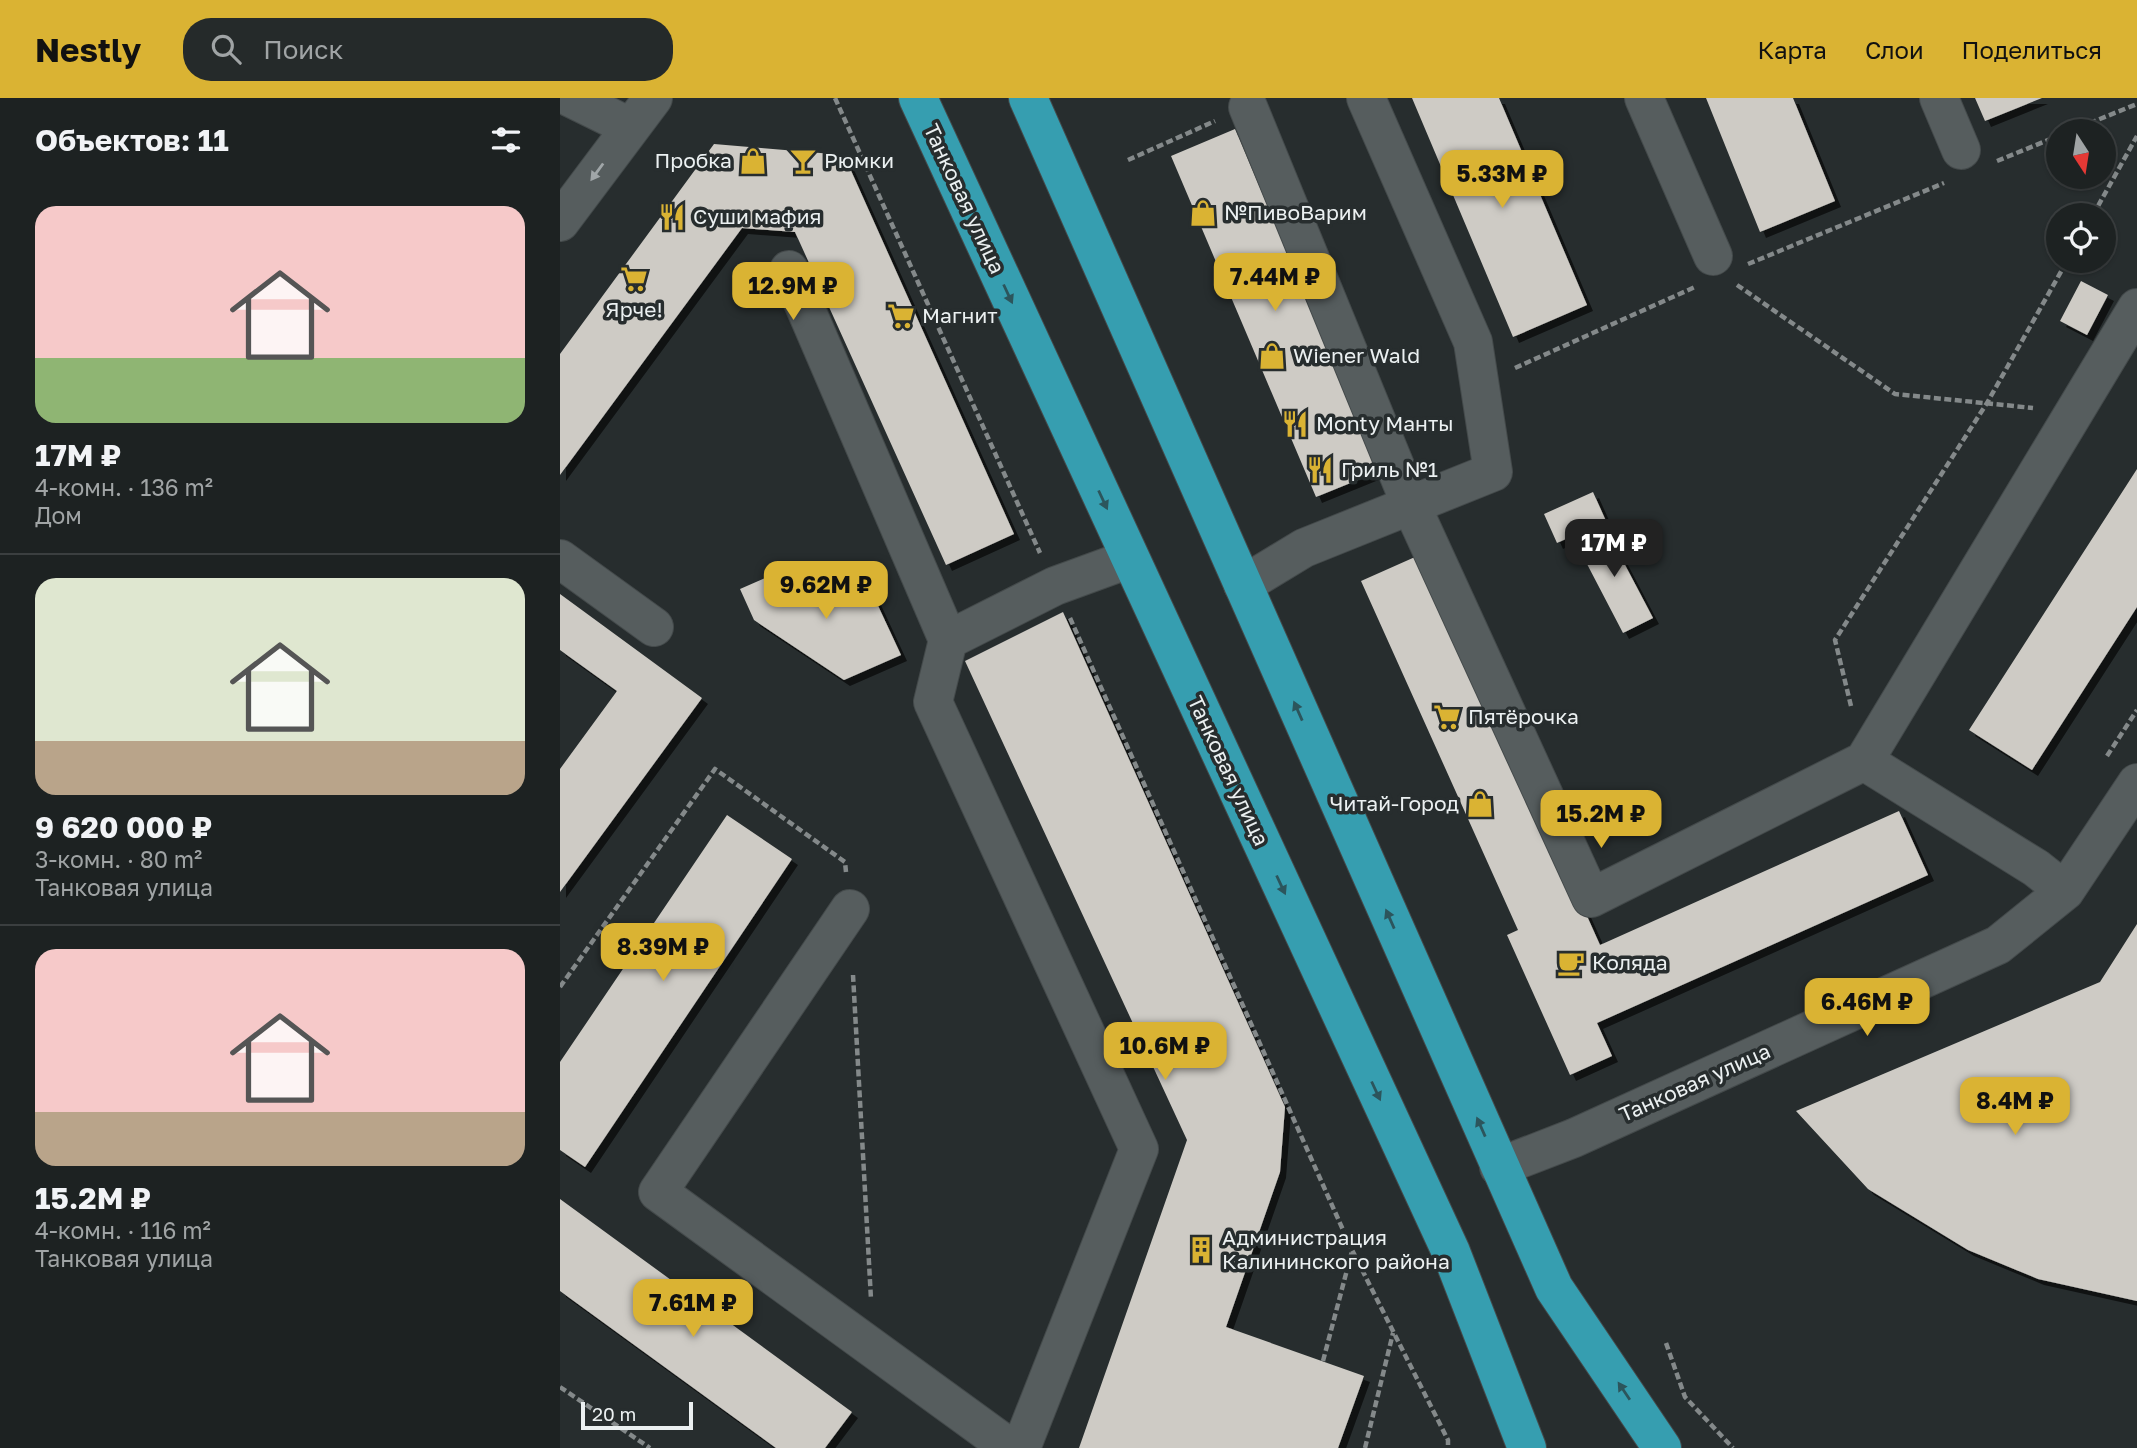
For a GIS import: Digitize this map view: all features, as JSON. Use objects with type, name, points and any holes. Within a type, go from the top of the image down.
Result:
[{"type":"highway","name":"Танковая улица","points":[[918,98],[1451,1252],[1527,1448]]},
{"type":"highway","points":[[1028,98],[1554,1288],[1662,1448]]},
{"type":"street","points":[[560,222],[642,113],[571,98]]},
{"type":"street","points":[[1243,586],[1304,548],[1493,472],[1473,342],[1366,98]]},
{"type":"street","points":[[1644,98],[1718,265]]},
{"type":"street","points":[[1938,98],[1968,164]]},
{"type":"street","points":[[1248,107],[1411,505],[1591,898],[1864,761],[2137,308]]},
{"type":"street","points":[[789,271],[948,640],[933,702],[1139,1149],[1021,1448]]},
{"type":"street","points":[[560,559],[654,627]]},
{"type":"street","points":[[948,640],[1055,586],[1129,559]]},
{"type":"street","points":[[1864,761],[2036,868],[2065,891]]},
{"type":"street","name":"Танковая улица","points":[[1499,1167],[1574,1138],[1998,945],[2065,891],[2137,783]]},
{"type":"street","points":[[850,909],[658,1192],[1010,1448]]},
{"type":"path","points":[[835,98],[1036,544]]},
{"type":"path","points":[[2100,119],[2137,104]]},
{"type":"path","points":[[1128,160],[1248,107]]},
{"type":"path","points":[[2100,203],[2137,136]]},
{"type":"path","points":[[1479,383],[1718,265],[1968,164],[2046,140]]},
{"type":"path","points":[[1718,265],[1895,394],[2075,412]]},
{"type":"path","points":[[1864,761],[1835,640],[1987,403],[2060,273]]},
{"type":"path","points":[[1055,586],[1352,1250],[1448,1440],[1448,1448]]},
{"type":"path","points":[[2101,766],[2137,710]]},
{"type":"path","points":[[1322,1361],[1352,1250]]},
{"type":"path","points":[[1365,1448],[1393,1333]]},
{"type":"path","points":[[1666,1343],[1685,1397],[1733,1448]]},
{"type":"path","points":[[560,1387],[650,1448]]},
{"type":"building","points":[[1412,98],[1499,98],[1587,305],[1513,337]]},
{"type":"building","points":[[1706,98],[1793,98],[1835,201],[1760,232]]},
{"type":"building","points":[[1975,98],[2042,98],[1985,121]]},
{"type":"building","points":[[1235,129],[1380,471],[1316,497],[1171,156]]},
{"type":"building","points":[[714,144],[844,155],[1014,534],[946,565],[795,232],[742,228],[560,475],[560,354]]},
{"type":"building","points":[[2081,281],[2108,295],[2087,335],[2060,321]]},
{"type":"building","points":[[2137,469],[2137,607],[2032,770],[1969,730]]},
{"type":"building","points":[[1593,492],[1606,521],[1557,543],[1544,514]]},
{"type":"building","points":[[1604,525],[1653,618],[1623,633],[1575,541]]},
{"type":"building","points":[[1424,553],[1600,945],[1899,811],[1928,875],[1597,1023],[1612,1056],[1570,1075],[1507,935],[1518,930],[1361,581]]},
{"type":"building","points":[[860,567],[901,655],[844,680],[754,620],[740,589],[781,571],[794,597]]},
{"type":"building","points":[[560,594],[702,698],[560,892],[560,769],[617,691],[560,650]]},
{"type":"building","points":[[1063,612],[1285,1107],[1280,1172],[1226,1327],[1364,1376],[1338,1448],[1079,1448],[1187,1140],[965,661]]},
{"type":"building","points":[[727,815],[792,859],[585,1167],[560,1150],[560,1062]]},
{"type":"building","points":[[2137,924],[2137,1301],[2038,1279],[1968,1250],[1868,1189],[1796,1111],[2100,982]]},
{"type":"building","points":[[560,1199],[852,1412],[825,1448],[776,1448],[560,1291]]},
{"type":"place","name":"Пробка","points":[[753,161]]},
{"type":"place","name":"Рюмки","points":[[803,161]]},
{"type":"place","name":"№ПивоВарим","points":[[1203,213]]},
{"type":"place","name":"Суши мафия","points":[[672,217]]},
{"type":"place","name":"Ярче!","points":[[634,279]]},
{"type":"place","name":"Магнит","points":[[901,316]]},
{"type":"place","name":"Wiener Wald","points":[[1272,356]]},
{"type":"place","name":"Monty Манты","points":[[1295,424]]},
{"type":"place","name":"Гриль №1","points":[[1320,470]]},
{"type":"place","name":"Пятёрочка","points":[[1447,717]]},
{"type":"place","name":"Читай-Город","points":[[1480,804]]},
{"type":"place","name":"Коляда","points":[[1571,963]]},
{"type":"place","name":"Администрация Калининского района","points":[[1201,1250]]}]
